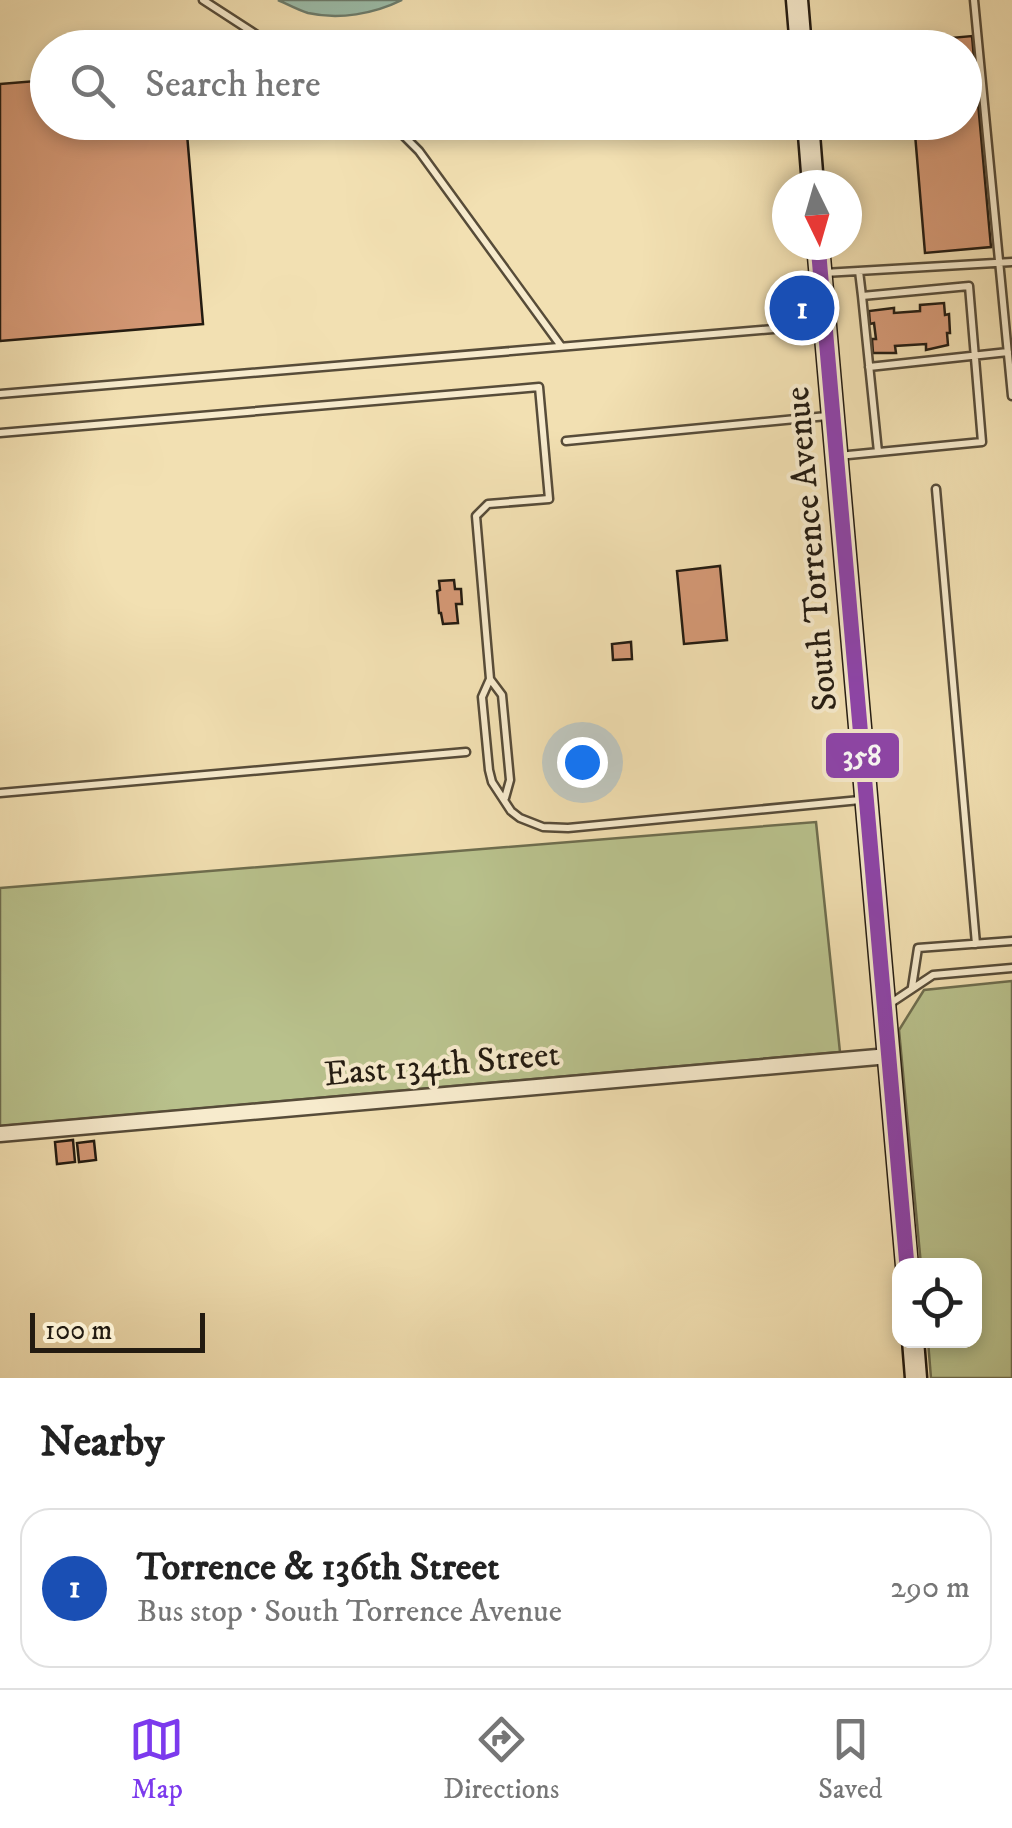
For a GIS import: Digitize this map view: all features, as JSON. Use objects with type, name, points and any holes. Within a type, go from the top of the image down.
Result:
[{"type":"main road","points":[[797,0],[800,30]]},
{"type":"main road","points":[[809,140],[812,170]]},
{"type":"main road","name":"South Torrence Avenue","points":[[820,260],[906,1258]]},
{"type":"main road","points":[[914,1348],[916,1378]]},
{"type":"street","name":"East 134th Street","points":[[0,1134],[889,1056]]},
{"type":"lane","points":[[203,0],[249,30]]},
{"type":"lane","points":[[974,0],[977,30]]},
{"type":"lane","points":[[982,81],[1012,396]]},
{"type":"lane","points":[[408,140],[562,347]]},
{"type":"lane","points":[[821,273],[1012,262]]},
{"type":"lane","points":[[859,271],[878,452]]},
{"type":"lane","points":[[837,456],[982,442],[969,286],[862,296]]},
{"type":"lane","points":[[0,394],[826,324]]},
{"type":"lane","points":[[869,366],[1008,352]]},
{"type":"lane","points":[[0,433],[539,387],[549,499],[488,504],[476,516],[490,679],[482,696],[489,770],[492,782],[511,811],[531,824],[555,828],[866,799]]},
{"type":"lane","points":[[566,442],[833,415]]},
{"type":"lane","points":[[936,489],[976,944]]},
{"type":"lane","points":[[490,679],[502,695],[510,780],[505,799]]},
{"type":"lane","points":[[0,793],[466,752]]},
{"type":"lane","points":[[912,988],[918,948],[1012,941]]},
{"type":"lane","points":[[884,1008],[932,975],[1012,968]]},
{"type":"green space","points":[[816,822],[840,1052],[0,1126],[0,888]]},
{"type":"green space","points":[[1012,981],[1012,1378],[931,1378],[929,1348],[982,1348],[982,1258],[920,1258],[899,1030],[924,990]]},
{"type":"shaded area","points":[[278,0],[402,0],[368,12],[332,16],[308,13]]},
{"type":"building","points":[[30,82],[30,140],[188,140],[203,324],[0,341],[0,84]]},
{"type":"building","points":[[916,140],[981,140],[991,247],[925,253]]},
{"type":"building","points":[[944,303],[945,315],[949,314],[948,345],[926,350],[926,344],[895,346],[896,353],[873,353],[872,339],[876,339],[869,311],[920,311],[920,305]]},
{"type":"building","points":[[720,566],[727,640],[684,644],[677,571]]},
{"type":"building","points":[[454,580],[455,589],[461,589],[462,604],[456,604],[458,623],[443,624],[439,581]]},
{"type":"building","points":[[631,642],[632,659],[613,660],[612,644]]},
{"type":"building","points":[[73,1140],[75,1162],[57,1164],[55,1142]]},
{"type":"building","points":[[94,1141],[96,1160],[79,1162],[77,1143]]},
{"type":"transit line","name":"358","points":[[819,260],[906,1258]]},
{"type":"place","name":"Torrence & 136th Street","points":[[802,308]]}]
